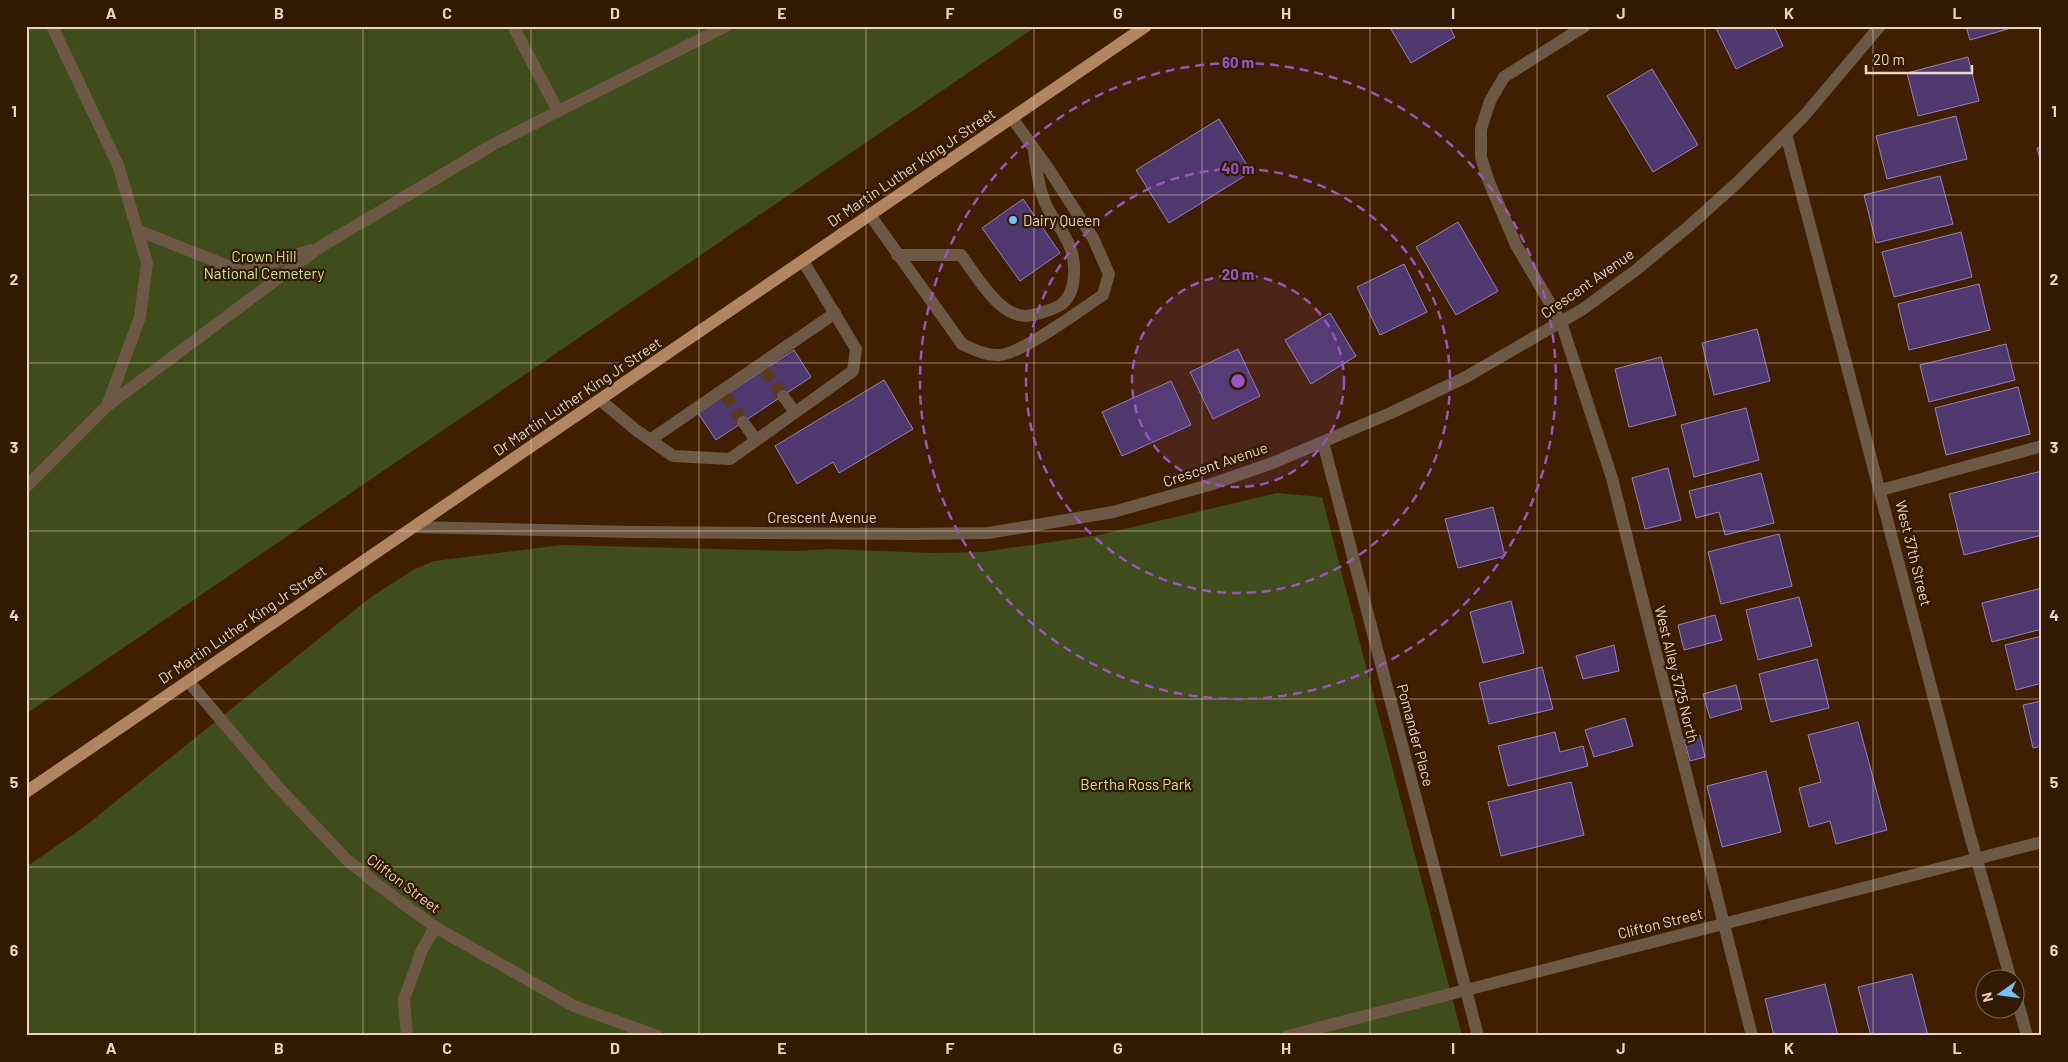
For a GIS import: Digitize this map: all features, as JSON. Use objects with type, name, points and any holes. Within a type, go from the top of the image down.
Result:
[{"type":"main road","name":"Dr Martin Luther King Jr Street","points":[[26,792],[1146,26]]},
{"type":"street","points":[[52,26],[118,165],[147,263],[140,317],[107,406]]},
{"type":"street","points":[[513,26],[558,111]]},
{"type":"street","points":[[26,488],[107,406],[320,247],[494,144],[726,26]]},
{"type":"street","name":"West Alley 3725 North","points":[[1585,26],[1504,76],[1490,101],[1481,129],[1481,157],[1489,182],[1516,245],[1561,322],[1612,478],[1722,924],[1752,1036]]},
{"type":"street","name":"Crescent Avenue","points":[[414,527],[642,532],[929,534],[988,532],[1071,520],[1146,504],[1235,477],[1393,412],[1466,377],[1583,309],[1688,227],[1738,182],[1836,80],[1880,26]]},
{"type":"street","points":[[870,215],[962,344],[981,352],[999,356],[1018,350],[1103,295],[1109,274],[1093,238],[1012,118]]},
{"type":"street","name":"West 37th Street","points":[[1786,134],[1881,490],[1976,859],[2008,970]]},
{"type":"street","points":[[897,255],[962,255],[996,301],[1011,313],[1027,316],[1049,311],[1063,304],[1072,291],[1075,271],[1070,247],[1043,199],[1033,147]]},
{"type":"street","points":[[137,230],[243,272],[320,247]]},
{"type":"street","points":[[600,400],[673,456],[730,459],[853,371],[856,349],[803,261]]},
{"type":"street","points":[[650,440],[762,368],[835,313]]},
{"type":"street","points":[[783,396],[795,412]]},
{"type":"street","points":[[743,422],[756,440]]},
{"type":"street","name":"Pomander Place","points":[[1323,442],[1478,1036]]},
{"type":"street","points":[[1881,490],[2042,446]]},
{"type":"street","name":"Clifton Street","points":[[188,681],[245,750],[346,859],[374,882],[435,927],[574,1006],[657,1036]]},
{"type":"street","name":"Clifton Street","points":[[1286,1036],[2042,842]]},
{"type":"street","points":[[407,1036],[404,999],[422,950],[435,927]]},
{"type":"street","points":[[2023,1020],[2027,1036]]},
{"type":"green space","name":"Crown Hill National Cemetery","points":[[26,26],[1037,26],[26,714]]},
{"type":"green space","name":"Bertha Ross Park","points":[[1277,493],[1322,497],[1462,1036],[26,1036],[26,867],[84,827],[371,597],[413,570],[434,561],[562,545],[797,551],[830,549],[934,553],[983,552],[1099,535]]},
{"type":"building","points":[[1389,26],[1449,26],[1455,37],[1411,63]]},
{"type":"building","points":[[1715,26],[1774,26],[1783,46],[1736,69]]},
{"type":"building","points":[[1966,26],[2018,26],[1970,40]]},
{"type":"building","points":[[1968,57],[1979,101],[1918,116],[1907,73]]},
{"type":"building","points":[[1652,69],[1698,145],[1653,172],[1607,96]]},
{"type":"building","points":[[1956,116],[1967,159],[1887,179],[1876,136]]},
{"type":"building","points":[[1219,119],[1251,172],[1169,223],[1136,170]]},
{"type":"building","points":[[2042,146],[2042,167],[2037,148]]},
{"type":"building","points":[[1940,176],[1953,224],[1876,243],[1864,195]]},
{"type":"building","points":[[1023,199],[1060,253],[1020,281],[982,228]]},
{"type":"building","points":[[1458,222],[1498,291],[1456,315],[1416,247]]},
{"type":"building","points":[[1961,232],[1972,277],[1894,297],[1882,252]]},
{"type":"building","points":[[1404,264],[1427,312],[1380,335],[1357,287]]},
{"type":"building","points":[[1979,284],[1990,330],[1909,350],[1898,304]]},
{"type":"building","points":[[1330,313],[1356,356],[1311,384],[1285,340]]},
{"type":"building","points":[[1757,329],[1770,381],[1714,395],[1702,343]]},
{"type":"building","points":[[2006,344],[2015,380],[1929,402],[1920,365]]},
{"type":"building","points":[[1238,349],[1260,396],[1213,419],[1190,372]]},
{"type":"building","points":[[794,350],[811,377],[716,440],[698,413]]},
{"type":"building","points":[[1661,357],[1676,415],[1629,427],[1615,369]]},
{"type":"building","points":[[884,380],[913,429],[839,473],[833,462],[797,484],[775,446]]},
{"type":"building","points":[[1171,381],[1191,425],[1122,456],[1102,412]]},
{"type":"building","points":[[2018,387],[2030,434],[1946,455],[1935,408]]},
{"type":"building","points":[[1746,408],[1759,460],[1694,477],[1681,425]]},
{"type":"building","points":[[1668,468],[1681,520],[1645,529],[1632,478]]},
{"type":"building","points":[[2042,471],[2042,535],[1964,555],[1949,494]]},
{"type":"building","points":[[1761,473],[1774,523],[1725,535],[1719,512],[1696,518],[1689,491]]},
{"type":"building","points":[[1493,507],[1505,556],[1458,568],[1445,519]]},
{"type":"building","points":[[1779,534],[1792,586],[1721,604],[1708,552]]},
{"type":"building","points":[[2042,588],[2042,629],[1992,642],[1982,603]]},
{"type":"building","points":[[1799,597],[1812,646],[1758,660],[1746,610]]},
{"type":"building","points":[[1511,601],[1524,653],[1483,663],[1470,612]]},
{"type":"building","points":[[1715,615],[1722,640],[1684,650],[1678,625]]},
{"type":"building","points":[[2042,636],[2042,683],[2016,690],[2005,645]]},
{"type":"building","points":[[1614,645],[1619,671],[1583,679],[1576,656]]},
{"type":"building","points":[[1817,659],[1829,708],[1771,722],[1759,674]]},
{"type":"building","points":[[1542,667],[1553,709],[1489,724],[1479,683]]},
{"type":"building","points":[[1736,685],[1742,709],[1710,718],[1703,694]]},
{"type":"building","points":[[2042,701],[2042,746],[2033,748],[2023,705]]},
{"type":"building","points":[[1625,718],[1633,746],[1594,757],[1585,730]]},
{"type":"building","points":[[1858,722],[1887,830],[1836,844],[1830,821],[1809,827],[1799,788],[1821,782],[1808,735]]},
{"type":"building","points":[[1555,732],[1560,752],[1583,746],[1588,766],[1508,786],[1498,746]]},
{"type":"building","points":[[1700,735],[1705,757],[1690,761],[1684,740]]},
{"type":"building","points":[[1766,771],[1781,832],[1722,847],[1707,786]]},
{"type":"building","points":[[1571,782],[1584,835],[1501,856],[1488,802]]},
{"type":"building","points":[[1912,974],[1928,1036],[1871,1036],[1858,987]]},
{"type":"building","points":[[1825,984],[1838,1036],[1774,1036],[1765,999]]},
{"type":"tunnel","points":[[764,370],[783,396]]},
{"type":"tunnel","points":[[725,395],[743,422]]},
{"type":"place","name":"Dairy Queen","points":[[1013,220]]}]
